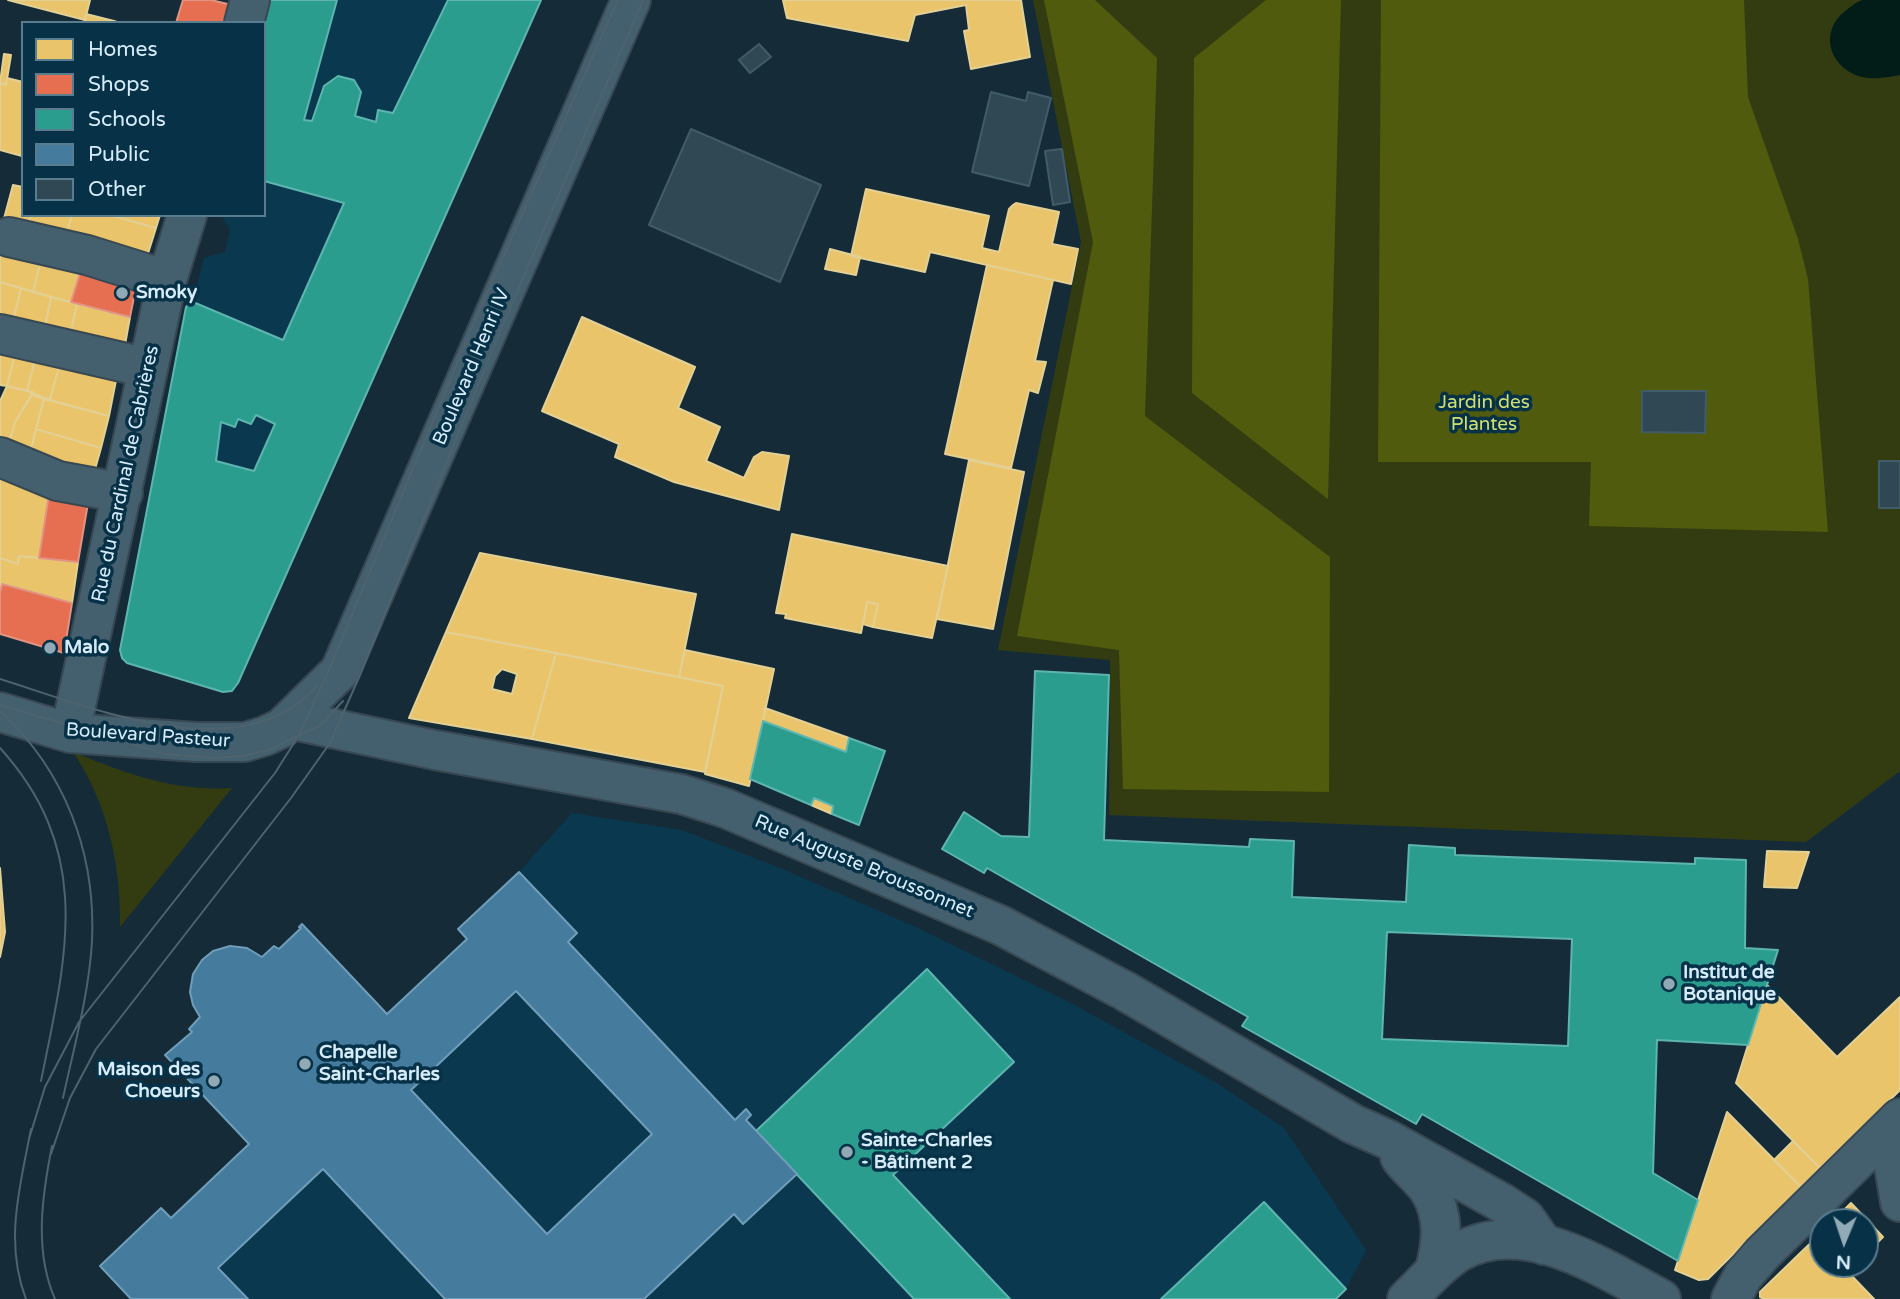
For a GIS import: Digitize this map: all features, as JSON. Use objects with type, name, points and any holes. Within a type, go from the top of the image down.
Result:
[{"type":"street","name":"Boulevard Henri IV","points":[[293,720],[340,671],[631,0]]},
{"type":"street","name":"Rue du Cardinal de Cabrières","points":[[70,733],[167,280],[186,217]]},
{"type":"street","points":[[9,237],[86,255],[167,280]]},
{"type":"street","points":[[0,334],[148,368]]},
{"type":"street","points":[[0,457],[58,481],[122,493]]},
{"type":"street","name":"Boulevard Pasteur","points":[[0,712],[70,733],[226,743],[245,742],[265,736],[293,720]]},
{"type":"street","name":"Rue Auguste Broussonnet","points":[[293,720],[435,750],[681,794],[725,808],[1000,925],[1125,991],[1353,1124],[1389,1140],[1525,1218],[1544,1245]]},
{"type":"street","points":[[1894,1124],[1900,1202]]},
{"type":"street","points":[[1731,1299],[1743,1276],[1762,1254],[1894,1124]]},
{"type":"street","points":[[1389,1140],[1406,1166],[1428,1189],[1440,1213],[1441,1245],[1435,1270]]},
{"type":"street","points":[[1440,1213],[1458,1195],[1475,1188]]},
{"type":"street","points":[[1407,1299],[1435,1270],[1462,1251],[1482,1244],[1508,1240],[1544,1245],[1590,1262],[1661,1299]]},
{"type":"shaded area","points":[[269,0],[541,0],[238,683],[232,691],[223,692],[127,663],[120,650],[186,307],[193,302],[204,258],[225,252],[230,230],[222,217],[266,217],[264,21]]},
{"type":"shaded area","points":[[1862,0],[1900,0],[1900,75],[1866,78],[1842,67],[1832,50],[1830,40],[1836,21]]},
{"type":"shaded area","points":[[572,813],[682,830],[780,868],[916,927],[1067,1001],[1215,1082],[1284,1128],[1366,1250],[1346,1289],[1336,1299],[131,1299],[100,1266],[161,1208],[171,1217],[467,939],[458,929],[519,872]]},
{"type":"green space","name":"Jardin des Plantes","points":[[1033,0],[1900,0],[1900,771],[1806,842],[1109,815],[1110,660],[998,650],[1081,242]]},
{"type":"green space","points":[[1044,0],[1095,0],[1157,58],[1145,416],[1330,557],[1329,792],[1123,789],[1119,650],[1017,636],[1093,242]]},
{"type":"green space","points":[[1266,0],[1341,0],[1328,499],[1192,393],[1194,58]]},
{"type":"green space","points":[[1381,0],[1744,0],[1748,97],[1798,239],[1808,279],[1828,532],[1589,526],[1591,462],[1378,462]]},
{"type":"green space","points":[[73,752],[131,774],[170,784],[232,788],[120,927],[118,881],[110,836],[95,793]]},
{"type":"building: Homes","points":[[8,0],[90,0],[85,20]]},
{"type":"building: Homes","points":[[783,0],[1021,0],[1030,57],[971,69],[964,31],[969,30],[966,5],[915,15],[908,41],[787,18]]},
{"type":"building: Homes","points":[[86,14],[114,21],[84,21]]},
{"type":"building: Homes","points":[[4,54],[11,55],[6,85],[0,83]]},
{"type":"building: Homes","points":[[7,78],[21,82],[21,156],[0,150],[0,83],[6,85]]},
{"type":"building: Homes","points":[[13,185],[21,187],[21,217],[30,217],[26,233],[2,226]]},
{"type":"building: Homes","points":[[866,189],[989,216],[982,248],[999,252],[1009,209],[1016,203],[1059,212],[1052,244],[1078,249],[1071,284],[930,252],[925,272],[851,256]]},
{"type":"building: Homes","points":[[30,217],[71,217],[64,243],[26,233]]},
{"type":"building: Homes","points":[[71,217],[117,217],[156,228],[145,263],[64,243]]},
{"type":"building: Homes","points":[[117,217],[159,217],[156,228]]},
{"type":"building: Homes","points":[[0,243],[43,252],[33,292],[0,282]]},
{"type":"building: Homes","points":[[830,249],[860,257],[856,275],[825,269]]},
{"type":"building: Homes","points":[[43,252],[84,260],[71,302],[33,292]]},
{"type":"building: Homes","points":[[987,265],[1053,280],[1035,361],[1046,362],[1038,393],[1029,390],[1011,468],[945,454]]},
{"type":"building: Homes","points":[[0,282],[21,288],[11,331],[0,328]]},
{"type":"building: Homes","points":[[21,288],[51,297],[44,332],[11,331]]},
{"type":"building: Homes","points":[[51,297],[77,304],[68,344],[44,332]]},
{"type":"building: Homes","points":[[77,304],[130,317],[123,356],[68,344]]},
{"type":"building: Homes","points":[[582,317],[695,367],[678,408],[720,427],[706,461],[744,478],[754,457],[762,452],[789,456],[779,510],[674,482],[615,457],[619,444],[542,411]]},
{"type":"building: Homes","points":[[0,339],[18,343],[7,386],[0,385]]},
{"type":"building: Homes","points":[[18,343],[38,348],[27,391],[7,386]]},
{"type":"building: Homes","points":[[38,348],[62,355],[50,400],[27,391]]},
{"type":"building: Homes","points":[[62,355],[118,370],[109,416],[50,400]]},
{"type":"building: Homes","points":[[7,386],[33,392],[15,422],[7,450],[0,447],[0,401]]},
{"type":"building: Homes","points":[[32,395],[44,399],[28,461],[7,450],[15,422]]},
{"type":"building: Homes","points":[[44,399],[109,416],[101,448],[36,429]]},
{"type":"building: Homes","points":[[36,429],[101,448],[92,480],[28,461]]},
{"type":"building: Homes","points":[[969,460],[1024,472],[993,629],[937,619]]},
{"type":"building: Homes","points":[[0,464],[50,488],[39,558],[19,556],[18,564],[0,558]]},
{"type":"building: Homes","points":[[792,534],[948,566],[932,638],[873,627],[878,604],[867,602],[861,633],[785,618],[786,614],[776,613]]},
{"type":"building: Homes","points":[[480,553],[696,594],[679,677],[446,632]]},
{"type":"building: Homes","points":[[19,556],[78,562],[72,603],[2,584],[0,593],[0,558],[18,564]]},
{"type":"building: Homes","points":[[867,602],[878,604],[873,627],[863,624]]},
{"type":"building: Homes","points":[[446,632],[556,653],[532,739],[409,718]],"holes":[[[502,669],[517,674],[512,694],[492,689],[495,676]]]},
{"type":"building: Homes","points":[[685,650],[774,669],[749,786],[705,774],[723,686],[679,677]]},
{"type":"building: Homes","points":[[556,653],[723,686],[705,772],[532,739]]},
{"type":"building: Homes","points":[[765,708],[849,738],[846,752],[763,721]]},
{"type":"building: Homes","points":[[814,798],[833,806],[832,814],[811,805]]},
{"type":"building: Homes","points":[[1767,851],[1809,852],[1797,888],[1764,887]]},
{"type":"building: Homes","points":[[0,868],[5,932],[0,957]]},
{"type":"building: Homes","points":[[1767,985],[1837,1057],[1900,997],[1900,1090],[1820,1168],[1736,1083]]},
{"type":"building: Homes","points":[[1727,1112],[1801,1187],[1708,1279],[1699,1280],[1675,1270]]},
{"type":"building: Homes","points":[[1793,1141],[1820,1168],[1801,1187],[1774,1160]]},
{"type":"building: Homes","points":[[1809,1245],[1809,1278],[1854,1278],[1874,1299],[1764,1299],[1760,1297],[1760,1292]]},
{"type":"building: Shops","points":[[183,0],[211,0],[232,5],[227,21],[177,21]]},
{"type":"building: Shops","points":[[84,260],[138,277],[130,317],[71,302]]},
{"type":"building: Shops","points":[[50,488],[89,497],[78,562],[39,558]]},
{"type":"building: Shops","points":[[2,584],[72,603],[64,653],[0,634]]},
{"type":"building: Schools","points":[[269,0],[337,0],[304,120],[312,121],[324,86],[338,76],[354,80],[361,92],[355,116],[376,122],[378,110],[393,113],[448,0],[541,0],[238,683],[232,691],[223,692],[127,663],[120,650],[186,307],[193,302],[283,340],[344,203],[266,182],[266,21],[264,21]],"holes":[[[256,415],[275,424],[254,471],[216,461],[221,422],[235,427],[238,419],[251,424]]]},
{"type":"building: Schools","name":"Institut de Botanique","points":[[1035,671],[1109,675],[1104,840],[1249,847],[1250,839],[1294,841],[1292,897],[1406,902],[1409,845],[1455,848],[1455,855],[1695,864],[1695,858],[1746,860],[1745,948],[1778,950],[1748,1045],[1657,1040],[1653,1173],[1698,1200],[1678,1261],[1422,1114],[1416,1124],[1242,1026],[1248,1017],[987,868],[984,873],[942,849],[964,812],[1001,836],[1029,837]],"holes":[[[1387,932],[1572,939],[1568,1046],[1382,1039]]]},
{"type":"building: Schools","points":[[763,721],[846,752],[849,738],[885,751],[859,825],[832,814],[833,806],[814,798],[811,805],[750,779]]},
{"type":"building: Schools","name":"Sainte-Charles - Bâtiment 2","points":[[927,969],[1014,1062],[893,1175],[1010,1299],[914,1299],[756,1131]]},
{"type":"building: Schools","points":[[1264,1202],[1346,1289],[1336,1299],[1161,1299]]},
{"type":"building: Public","points":[[519,872],[577,933],[568,942],[735,1120],[746,1109],[751,1115],[746,1120],[797,1174],[743,1224],[734,1214],[644,1299],[445,1299],[323,1169],[218,1268],[248,1299],[131,1299],[100,1266],[161,1208],[171,1218],[249,1144],[165,1055],[192,1032],[189,1029],[200,1017],[190,992],[193,974],[202,960],[213,951],[230,946],[247,948],[262,957],[274,946],[279,949],[302,924],[387,1014],[467,939],[458,929]],"holes":[[[516,991],[652,1134],[547,1234],[411,1090]]]},
{"type":"building: Other","points":[[759,44],[771,57],[750,73],[739,60]]},
{"type":"building: Other","points":[[991,92],[1026,101],[1028,92],[1051,98],[1029,186],[972,172]]},
{"type":"building: Other","points":[[691,129],[821,185],[780,282],[649,225]]},
{"type":"building: Other","points":[[1062,149],[1070,202],[1053,205],[1045,151]]},
{"type":"building: Other","points":[[1642,391],[1706,391],[1705,433],[1642,432]]},
{"type":"building: Other","points":[[1879,461],[1900,461],[1900,508],[1879,508]]},
{"type":"tram line","points":[[29,1139],[45,1087],[79,1022],[275,773],[299,735],[331,665],[476,318],[618,0]]},
{"type":"tram line","points":[[51,1154],[70,1098],[96,1049],[291,798],[330,743],[503,324],[643,0]]},
{"type":"tram line","points":[[0,679],[120,716],[164,725],[207,729],[248,725],[286,712],[317,686]]},
{"type":"tram line","points":[[0,705],[165,754],[213,758],[243,756],[269,750],[321,725],[343,701]]},
{"type":"tram line","points":[[0,711],[23,734],[59,787],[82,845],[88,876],[92,908],[88,981],[63,1098]]},
{"type":"tram line","points":[[0,748],[30,787],[50,827],[61,867],[66,907],[58,991],[41,1081]]},
{"type":"tram line","points":[[26,1299],[19,1278],[15,1236],[19,1193],[31,1129]]},
{"type":"tram line","points":[[52,1146],[45,1184],[42,1243],[48,1281],[55,1299]]},
{"type":"place","name":"Smoky","points":[[122,293]]},
{"type":"place","name":"Malo","points":[[50,648]]},
{"type":"place","name":"Institut de Botanique","points":[[1669,984]]},
{"type":"place","name":"Chapelle Saint-Charles","points":[[305,1064]]},
{"type":"place","name":"Maison des Choeurs","points":[[214,1081]]},
{"type":"place","name":"Sainte-Charles - Bâtiment 2","points":[[847,1152]]}]
